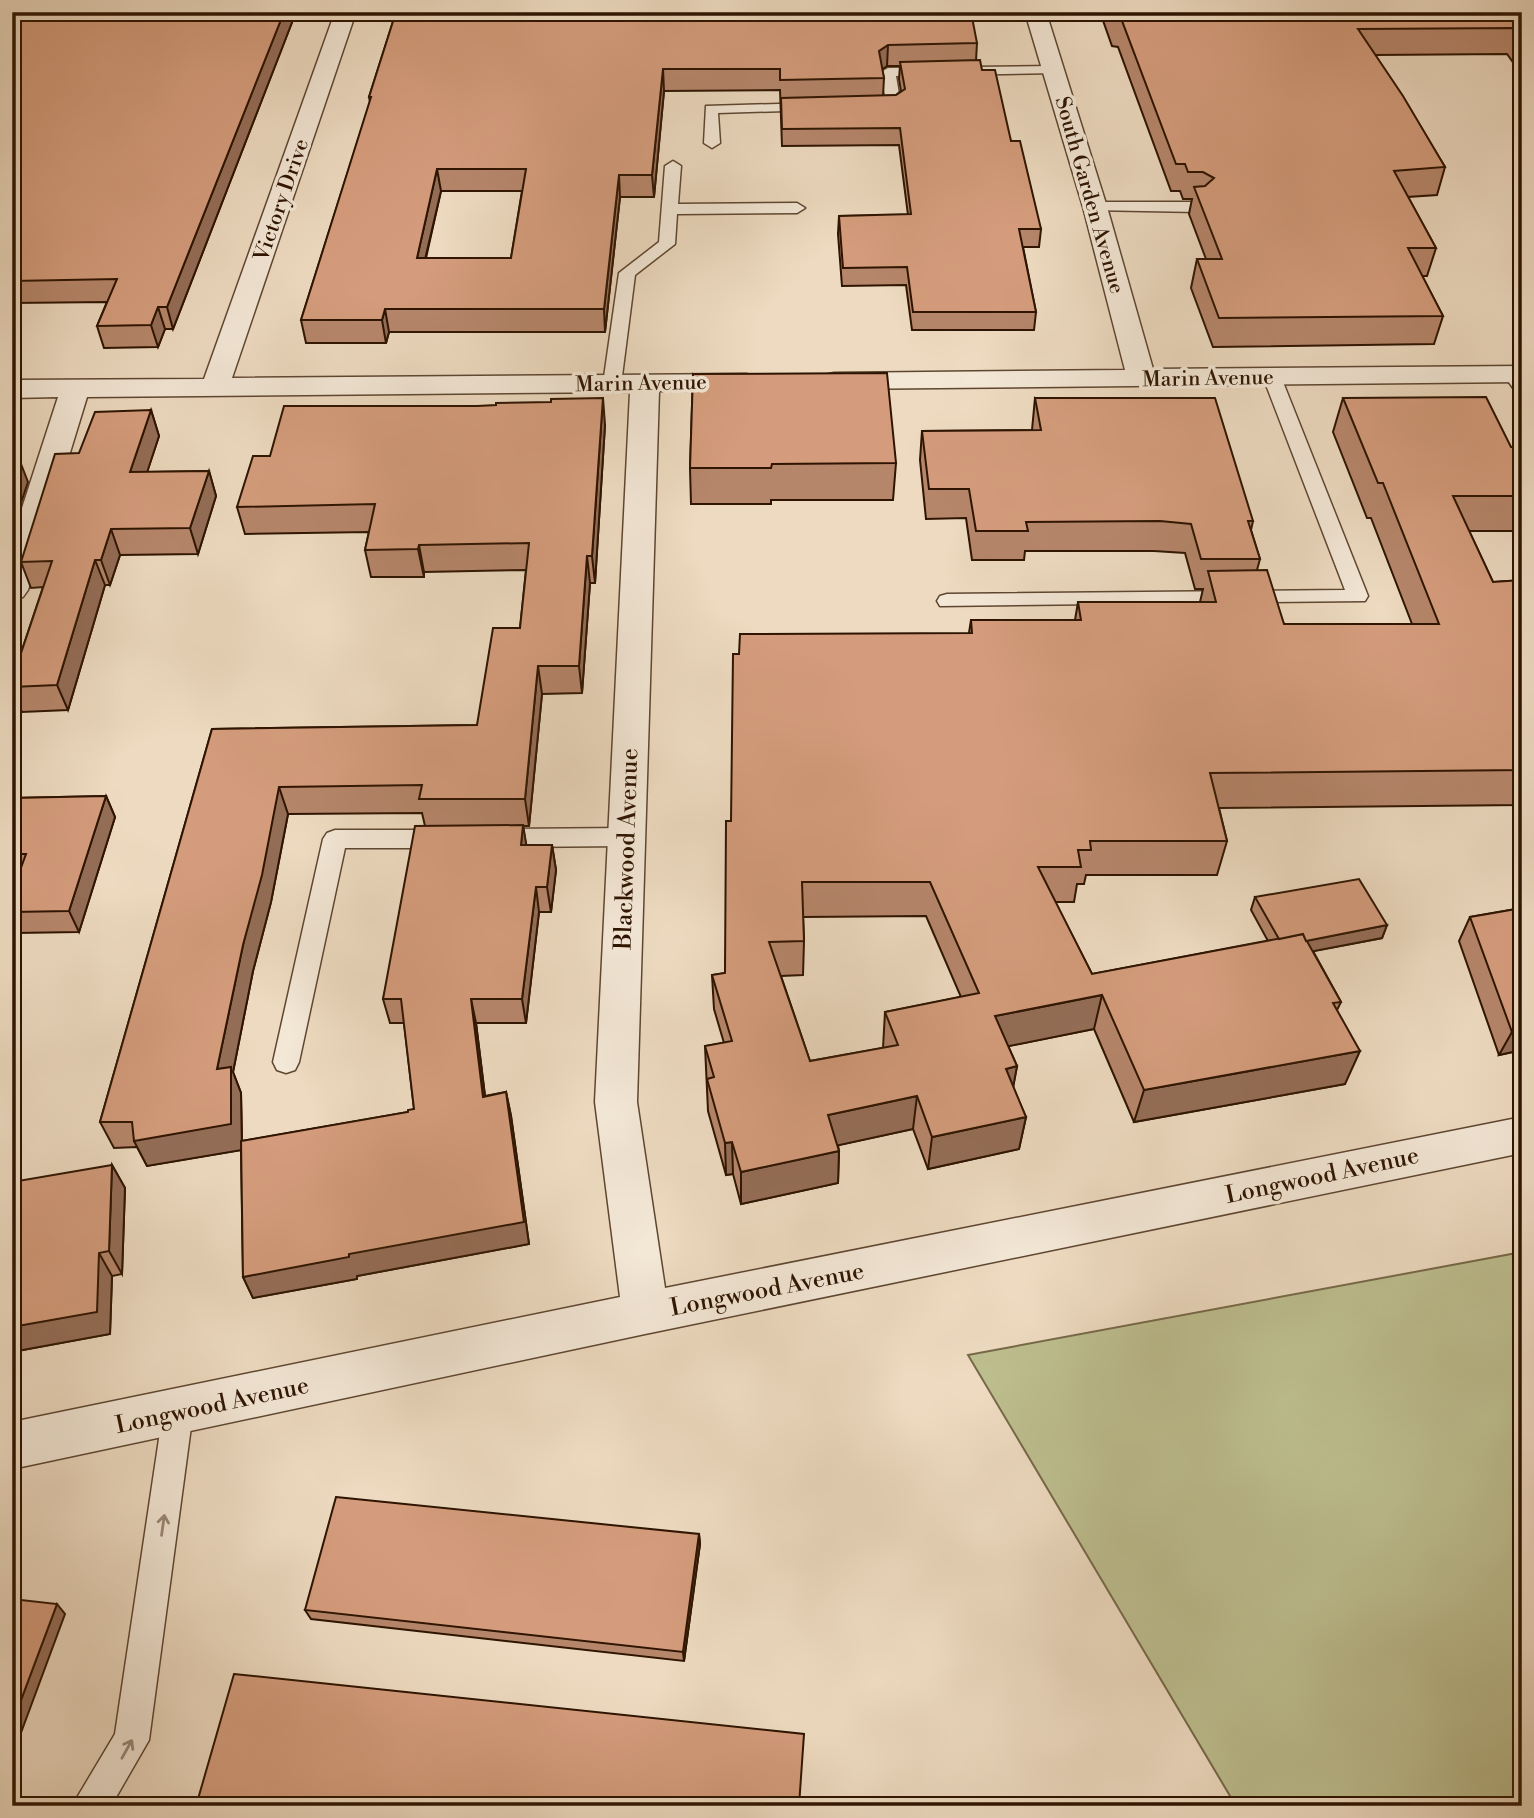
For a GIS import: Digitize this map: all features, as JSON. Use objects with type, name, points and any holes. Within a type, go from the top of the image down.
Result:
[{"type":"street","name":"Victory Drive","points":[[215,387],[346,12]]},
{"type":"street","name":"South Garden Avenue","points":[[1035,12],[1095,207],[1142,379]]},
{"type":"street","name":"Marin Avenue","points":[[813,382],[1272,377],[1519,379]]},
{"type":"street","name":"Marin Avenue","points":[[12,389],[772,382]]},
{"type":"street","name":"Blackwood Avenue","points":[[629,384],[627,838],[616,1101],[645,1313]]},
{"type":"street","points":[[12,590],[75,388]]},
{"type":"street","name":"Longwood Avenue","points":[[12,1446],[645,1313],[1522,1135]]},
{"type":"lane","points":[[922,14],[1035,12]]},
{"type":"lane","points":[[855,107],[894,106],[888,72],[1053,70]]},
{"type":"lane","points":[[712,143],[710,109],[829,107]]},
{"type":"lane","points":[[629,384],[626,273],[667,244],[673,166]]},
{"type":"lane","points":[[1095,207],[1198,207]]},
{"type":"lane","points":[[670,209],[797,208]]},
{"type":"lane","points":[[947,601],[1358,596],[1272,377]]},
{"type":"lane","points":[[286,1062],[335,839],[627,838]]},
{"type":"lane","points":[[90,1806],[132,1740],[178,1412]]},
{"type":"green space","points":[[1522,1252],[1522,1806],[1236,1806],[968,1355]]},
{"type":"building","points":[[12,12],[284,12],[167,307],[158,307],[151,325],[97,326],[117,279],[12,281]]},
{"type":"building","points":[[396,12],[971,12],[977,43],[888,45],[879,51],[884,78],[780,80],[780,69],[663,69],[652,175],[619,175],[604,309],[385,309],[382,320],[301,320]],"holes":[[[437,169],[526,169],[511,258],[417,258]]]},
{"type":"building","points":[[1113,12],[1522,12],[1522,37],[1515,28],[1358,29],[1403,96],[1445,167],[1394,171],[1436,248],[1408,248],[1443,316],[1219,318],[1197,259],[1222,259],[1194,187],[1205,186],[1214,178],[1203,172],[1188,172],[1185,164],[1176,164],[1122,21],[1116,20]]},
{"type":"building","points":[[980,60],[982,70],[995,70],[1011,141],[1020,141],[1041,229],[1019,229],[1036,312],[913,312],[907,267],[843,268],[839,216],[911,214],[900,128],[782,129],[781,98],[896,95],[905,89],[900,62]]},
{"type":"building","points":[[887,373],[896,463],[690,468],[693,374]]},
{"type":"building","points":[[1486,397],[1511,447],[1522,447],[1522,496],[1453,496],[1493,582],[1522,580],[1522,770],[1210,773],[1227,841],[1090,841],[1091,850],[1078,850],[1081,867],[1038,867],[1092,974],[1303,934],[1341,1002],[1333,1003],[1360,1051],[1144,1090],[1102,995],[995,1016],[1017,1066],[1006,1069],[1026,1117],[932,1137],[917,1096],[828,1115],[839,1151],[741,1172],[732,1142],[725,1143],[707,1079],[714,1077],[705,1046],[732,1041],[712,975],[725,973],[726,821],[731,821],[733,654],[739,654],[740,634],[972,633],[971,620],[1081,620],[1078,602],[1216,602],[1208,571],[1267,570],[1284,624],[1439,624],[1383,483],[1378,483],[1343,398]],"holes":[[[802,882],[930,882],[979,993],[885,1012],[898,1045],[810,1061],[769,942],[804,941]]]},
{"type":"building","points":[[603,398],[592,556],[587,556],[579,666],[538,666],[525,799],[419,799],[422,785],[279,787],[262,875],[243,945],[217,1069],[231,1067],[231,1124],[134,1141],[132,1122],[100,1122],[212,729],[477,725],[493,628],[520,628],[529,543],[419,545],[418,549],[365,550],[375,504],[237,507],[253,456],[270,456],[284,406],[477,406],[551,402],[551,399]]},
{"type":"building","points":[[1035,398],[1215,398],[1253,521],[1248,521],[1260,559],[1201,559],[1191,524],[1160,521],[1026,522],[1028,531],[976,531],[969,489],[929,489],[922,431],[1041,430]]},
{"type":"building","points":[[151,410],[130,472],[209,471],[190,528],[111,529],[101,560],[95,560],[57,685],[12,687],[12,680],[52,561],[21,562],[55,454],[79,453],[95,412]]},
{"type":"building","points":[[106,796],[69,911],[12,912],[12,892],[26,854],[12,854],[12,798]]},
{"type":"building","points":[[523,825],[521,845],[552,845],[547,887],[536,887],[522,999],[471,999],[483,1097],[506,1092],[524,1222],[349,1254],[349,1257],[243,1277],[241,1141],[414,1109],[401,999],[383,999],[415,826]]},
{"type":"building","points":[[1359,879],[1387,925],[1306,941],[1303,934],[1279,939],[1255,897]]},
{"type":"building","points":[[1522,908],[1522,1030],[1512,1032],[1470,917]]},
{"type":"building","points":[[112,1165],[109,1251],[99,1253],[97,1312],[12,1327],[12,1182]]},
{"type":"building","points":[[336,1497],[699,1534],[683,1652],[305,1610]]},
{"type":"building","points":[[12,1599],[57,1604],[12,1724]]},
{"type":"building","points":[[234,1674],[804,1734],[799,1806],[196,1806]]}]
